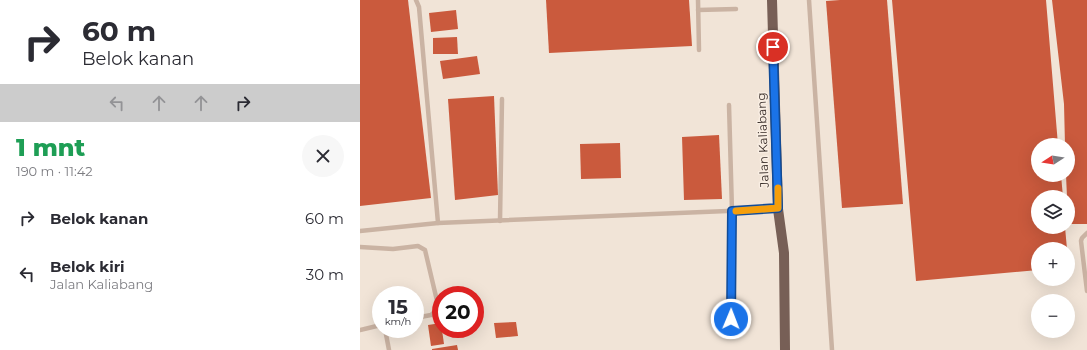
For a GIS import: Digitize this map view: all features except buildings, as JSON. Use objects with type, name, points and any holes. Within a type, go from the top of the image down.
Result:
[{"type":"main road","name":"Jalan Kaliabang","points":[[772,0],[778,208],[784,253],[785,350]]},
{"type":"lane","points":[[416,0],[419,7],[438,223]]},
{"type":"lane","points":[[698,0],[699,50]]},
{"type":"lane","points":[[809,0],[832,350]]},
{"type":"lane","points":[[698,10],[736,9]]},
{"type":"lane","points":[[500,221],[502,99]]},
{"type":"lane","points":[[729,105],[732,211],[731,319]]},
{"type":"lane","points":[[360,231],[438,223],[778,208]]},
{"type":"lane","points":[[1087,233],[1081,241],[1087,290]]},
{"type":"lane","points":[[360,247],[393,249],[418,246],[425,250],[437,298],[438,308],[431,315],[424,316]]},
{"type":"lane","points":[[360,330],[372,327]]},
{"type":"lane","points":[[386,338],[389,350]]},
{"type":"slow traffic","points":[[736,211],[778,208],[778,188]]},
{"type":"route","points":[[731,319],[732,211],[778,208],[773,47]]}]
